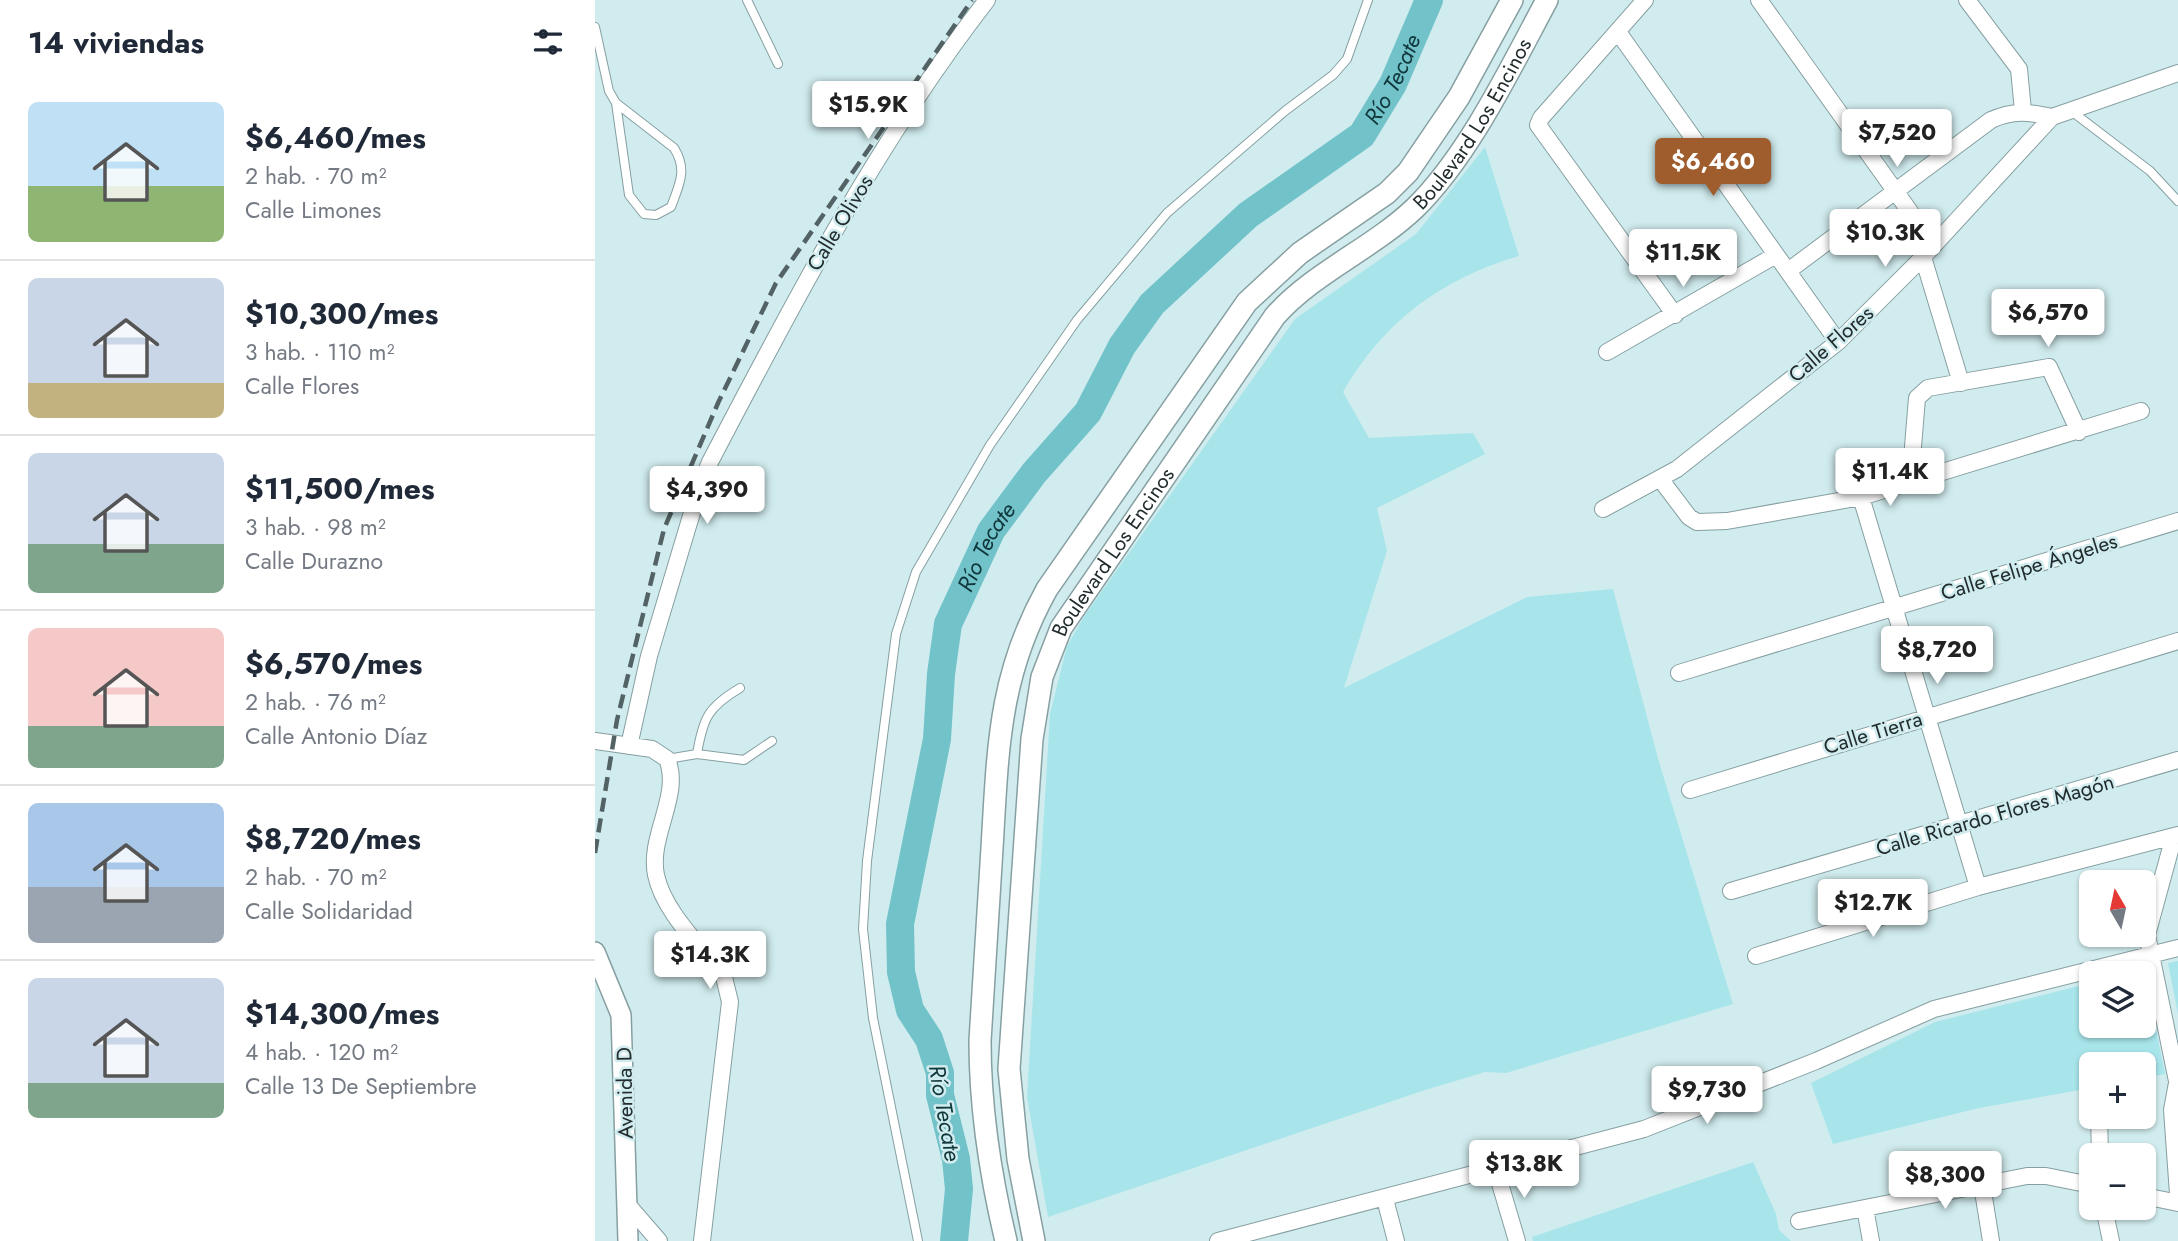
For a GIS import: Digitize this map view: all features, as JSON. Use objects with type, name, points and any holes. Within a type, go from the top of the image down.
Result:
[{"type":"main road","name":"Boulevard Los Encinos","points":[[1006,1241],[986,1151],[980,1088],[980,1041],[1000,723],[1018,649],[1029,621],[1047,589],[1110,496],[1247,302],[1300,253],[1387,193],[1408,172],[1459,97],[1512,0]]},
{"type":"main road","name":"Boulevard Los Encinos","points":[[1034,1241],[1018,1159],[1009,1069],[1036,708],[1051,650],[1085,589],[1275,316],[1306,287],[1404,218],[1435,187],[1455,161],[1547,0]]},
{"type":"main road","points":[[1489,43],[1517,56]]},
{"type":"street","name":"Calle Olivos","points":[[629,746],[649,656],[700,486],[790,309],[942,59],[987,0]]},
{"type":"street","points":[[1645,0],[1541,118],[1538,125],[1675,314]]},
{"type":"street","points":[[1759,0],[1895,194],[1928,251],[1961,383]]},
{"type":"street","points":[[1967,0],[2015,62],[2022,83],[2023,111]]},
{"type":"street","points":[[1618,32],[1838,342]]},
{"type":"street","name":"Calle Flores","points":[[1603,509],[1661,480],[1838,342],[1928,251],[2052,117],[2178,73]]},
{"type":"street","points":[[1788,271],[1991,120],[2006,113],[2023,111],[2052,117]]},
{"type":"street","points":[[1607,352],[1776,255]]},
{"type":"street","points":[[1910,483],[1919,394],[1928,388],[2049,368],[2079,432]]},
{"type":"street","points":[[1661,480],[1681,509],[1697,522],[1727,521],[1861,497],[2141,411]]},
{"type":"street","points":[[1861,497],[1978,887]]},
{"type":"street","name":"Calle Felipe Ángeles","points":[[1679,673],[2178,521]]},
{"type":"street","name":"Calle Tierra","points":[[1690,790],[2178,641]]},
{"type":"street","points":[[595,747],[595,741],[652,749],[667,758],[670,783],[655,857],[656,875],[670,905],[724,977],[730,1002],[702,1241]]},
{"type":"street","name":"Calle Ricardo Flores Magón","points":[[1731,891],[1961,826],[2178,760]]},
{"type":"street","points":[[1756,956],[1978,887],[2176,835]]},
{"type":"street","points":[[2176,835],[2148,926],[2149,953],[2177,1084],[2172,1110],[2178,1194]]},
{"type":"street","points":[[1218,1241],[1261,1236],[1385,1199],[1622,1135],[1691,1112],[1934,1009],[2149,953],[2178,948]]},
{"type":"street","name":"Avenida D","points":[[595,951],[621,1015],[628,1241]]},
{"type":"street","points":[[1496,1170],[1517,1241]]},
{"type":"street","points":[[1798,1221],[2038,1176],[2079,1183]]},
{"type":"street","points":[[1982,1185],[1991,1241]]},
{"type":"street","points":[[2156,1198],[2178,1203]]},
{"type":"street","points":[[1385,1199],[1396,1241]]},
{"type":"street","points":[[627,1204],[659,1241]]},
{"type":"street","points":[[1865,1208],[1871,1241]]},
{"type":"street","points":[[2107,1220],[2111,1241]]},
{"type":"lane","points":[[747,0],[778,64]]},
{"type":"lane","points":[[918,1241],[873,1018],[863,929],[867,861],[896,634],[916,572],[990,445],[1077,320],[1167,214],[1285,111],[1333,75],[1347,59],[1368,0]]},
{"type":"lane","points":[[595,27],[609,91],[616,103],[674,148],[680,159],[684,173],[671,207],[656,215],[644,214],[629,195],[616,103]]},
{"type":"lane","points":[[2070,110],[2150,171],[2178,201]]},
{"type":"lane","points":[[697,754],[701,728],[709,711],[740,688]]},
{"type":"lane","points":[[667,758],[697,754],[744,760],[772,741]]},
{"type":"shaded area","points":[[1485,147],[1519,256],[1464,277],[1417,306],[1377,344],[1343,392],[1369,438],[1473,433],[1485,454],[1377,508],[1387,551],[1344,688],[1527,597],[1613,589],[1659,762],[1733,1004],[1506,1073],[1485,1072],[1422,1091],[1048,1217],[1027,1097],[1050,714],[1067,646],[1085,615],[1295,319],[1416,234]]},
{"type":"shaded area","points":[[2178,961],[2178,1014],[2168,963]]},
{"type":"shaded area","points":[[2079,986],[2079,1038],[2156,1038],[2156,1030],[2165,1074],[2156,1076],[2156,1052],[2079,1052],[2079,1090],[1979,1108],[1833,1144],[1811,1083],[1935,1022]]},
{"type":"shaded area","points":[[1753,1162],[1776,1214],[1779,1230],[1791,1241],[1533,1241],[1532,1237]]},
{"type":"waterway","name":"Río Tecate","points":[[954,1241],[959,1189],[956,1159],[940,1095],[940,1073],[929,1039],[910,1010],[901,972],[900,924],[937,739],[941,674],[948,624],[991,531],[1034,473],[1088,412],[1122,346],[1152,304],[1248,215],[1362,135],[1393,84],[1429,0]]},
{"type":"railway","points":[[595,853],[617,720],[664,529],[718,403],[776,283],[972,0]]}]
